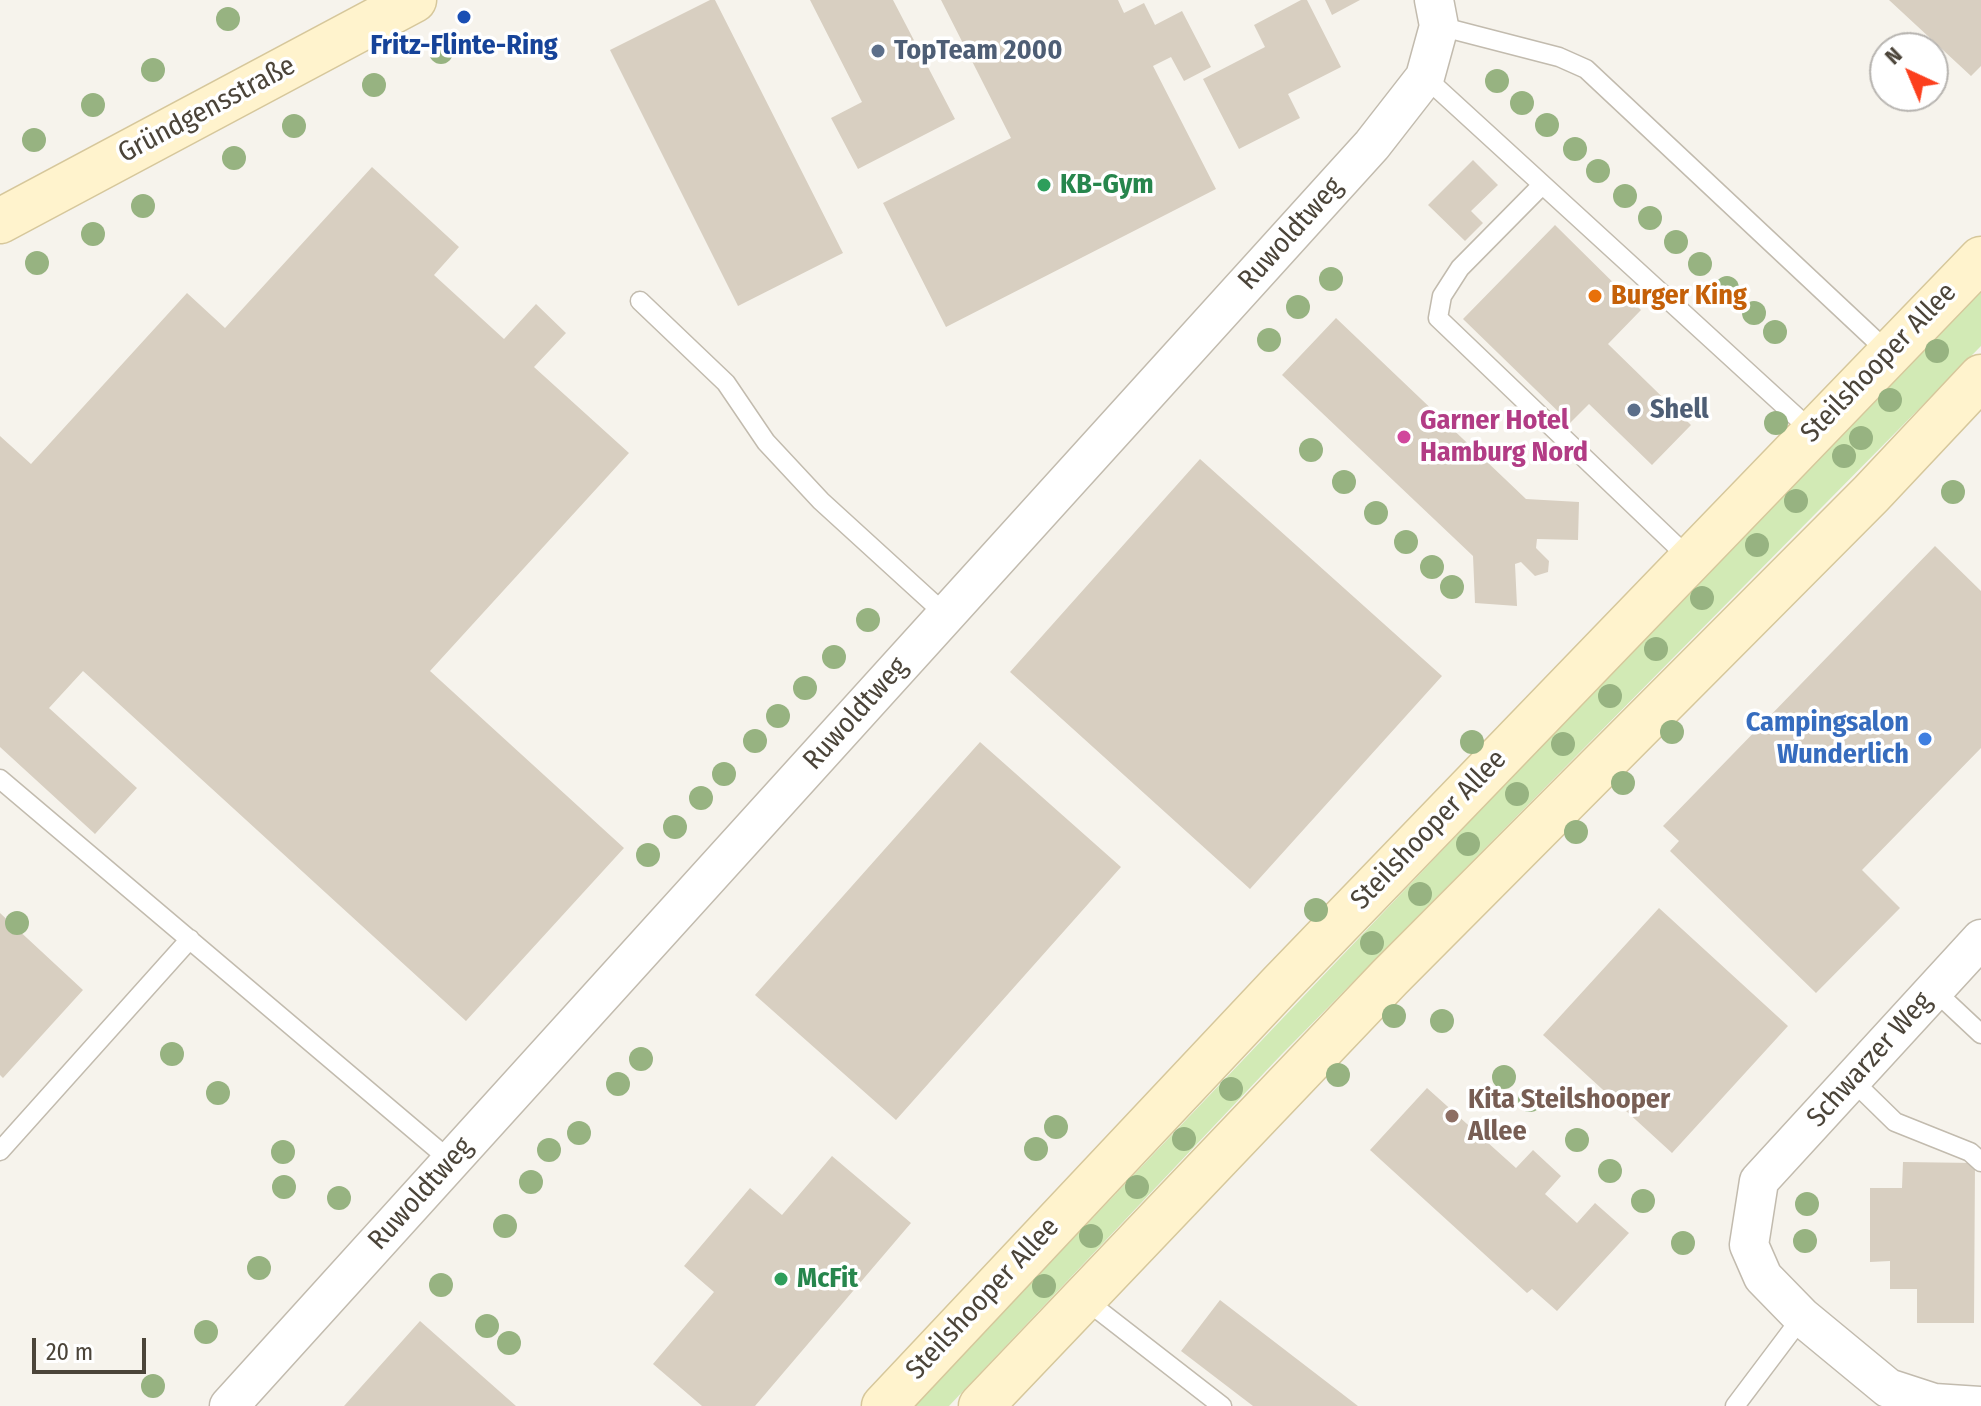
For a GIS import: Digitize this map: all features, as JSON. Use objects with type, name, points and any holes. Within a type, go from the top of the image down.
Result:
[{"type":"main road","name":"Gründgensstraße","points":[[0,221],[414,0]]},
{"type":"main road","name":"Steilshooper Allee","points":[[884,1406],[1248,1019],[1981,259]]},
{"type":"main road","points":[[981,1406],[1390,977],[1871,494],[1981,377]]},
{"type":"street","name":"Ruwoldtweg","points":[[229,1406],[1372,145],[1425,77],[1437,13]]},
{"type":"street","name":"Schwarzer Weg","points":[[1802,1317],[1763,1277],[1749,1245],[1759,1181],[1981,939]]},
{"type":"street","points":[[1802,1317],[1888,1388],[1917,1402],[1981,1406]]},
{"type":"lane","points":[[1437,13],[1586,69],[1889,353]]},
{"type":"lane","points":[[1425,77],[1813,432]]},
{"type":"lane","points":[[1542,185],[1460,268],[1442,296],[1438,318],[1691,559]]},
{"type":"lane","points":[[640,301],[726,383],[766,442],[821,501],[946,615]]},
{"type":"lane","points":[[0,779],[451,1161]]},
{"type":"lane","points":[[0,1151],[190,939]]},
{"type":"lane","points":[[1934,990],[1981,1034]]},
{"type":"lane","points":[[1852,1080],[1895,1122],[1970,1152],[1981,1162]]},
{"type":"lane","points":[[1083,1298],[1222,1406]]},
{"type":"lane","points":[[1735,1406],[1802,1317]]},
{"type":"green space","points":[[1981,291],[1981,346],[1282,1054],[949,1406],[914,1406],[1494,796]]},
{"type":"building","points":[[715,0],[843,253],[738,306],[610,50]]},
{"type":"building","name":"TopTeam 2000","points":[[810,0],[893,0],[955,119],[858,169],[831,118],[862,102]]},
{"type":"building","points":[[941,0],[1118,0],[1124,13],[1144,3],[1155,25],[1182,11],[1211,67],[1184,81],[1171,57],[1153,66],[1216,189],[946,327],[883,203],[1011,138]]},
{"type":"building","points":[[1301,0],[1307,0],[1341,67],[1288,94],[1300,118],[1239,149],[1203,79],[1265,47],[1254,25]]},
{"type":"building","points":[[1325,0],[1360,0],[1332,15]]},
{"type":"building","points":[[1889,0],[1981,0],[1981,66],[1971,76],[1949,56],[1949,32],[1924,32]]},
{"type":"building","points":[[1473,160],[1498,185],[1471,211],[1483,223],[1465,241],[1428,205]]},
{"type":"building","points":[[372,167],[459,247],[434,275],[504,339],[536,304],[566,333],[534,367],[629,453],[430,671],[624,848],[466,1021],[83,671],[49,708],[137,788],[95,834],[0,747],[0,436],[31,464],[187,293],[225,328]]},
{"type":"building","points":[[1555,225],[1641,310],[1608,344],[1691,425],[1652,465],[1589,404],[1570,423],[1463,319]]},
{"type":"building","name":"Garner Hotel Hamburg Nord","points":[[1336,318],[1526,499],[1579,502],[1578,540],[1537,539],[1536,548],[1549,561],[1548,572],[1535,576],[1521,562],[1515,564],[1517,606],[1475,603],[1473,556],[1282,375]]},
{"type":"building","points":[[1200,459],[1442,676],[1250,889],[1010,672]]},
{"type":"building","points":[[1935,546],[1981,591],[1981,748],[1862,870],[1900,908],[1816,993],[1670,851],[1679,841],[1663,826]]},
{"type":"building","points":[[980,742],[1121,867],[896,1120],[755,995]]},
{"type":"building","points":[[1659,908],[1788,1026],[1672,1153],[1543,1035]]},
{"type":"building","points":[[0,913],[83,990],[3,1078],[0,1075]]},
{"type":"building","points":[[1427,1088],[1516,1168],[1533,1150],[1561,1176],[1545,1194],[1577,1223],[1595,1203],[1629,1233],[1557,1311],[1532,1289],[1527,1293],[1370,1150]]},
{"type":"building","name":"McFit","points":[[832,1156],[911,1223],[755,1406],[702,1406],[653,1364],[714,1292],[684,1266],[750,1188],[782,1215]]},
{"type":"building","points":[[1903,1162],[1975,1163],[1974,1323],[1917,1323],[1917,1289],[1890,1289],[1890,1261],[1870,1262],[1870,1188],[1902,1188]]},
{"type":"building","points":[[1220,1300],[1358,1406],[1253,1406],[1181,1351]]},
{"type":"building","points":[[420,1321],[516,1406],[344,1406]]},
{"type":"place","name":"Fritz-Flinte-Ring","points":[[464,17]]},
{"type":"place","name":"TopTeam 2000","points":[[878,51]]},
{"type":"place","name":"KB-Gym","points":[[1044,185]]},
{"type":"place","name":"Burger King","points":[[1595,296]]},
{"type":"place","name":"Shell","points":[[1634,410]]},
{"type":"place","name":"Garner Hotel Hamburg Nord","points":[[1404,437]]},
{"type":"place","name":"Campingsalon Wunderlich","points":[[1925,739]]},
{"type":"place","name":"Kita Steilshooper Allee","points":[[1452,1116]]},
{"type":"place","name":"McFit","points":[[781,1279]]}]
